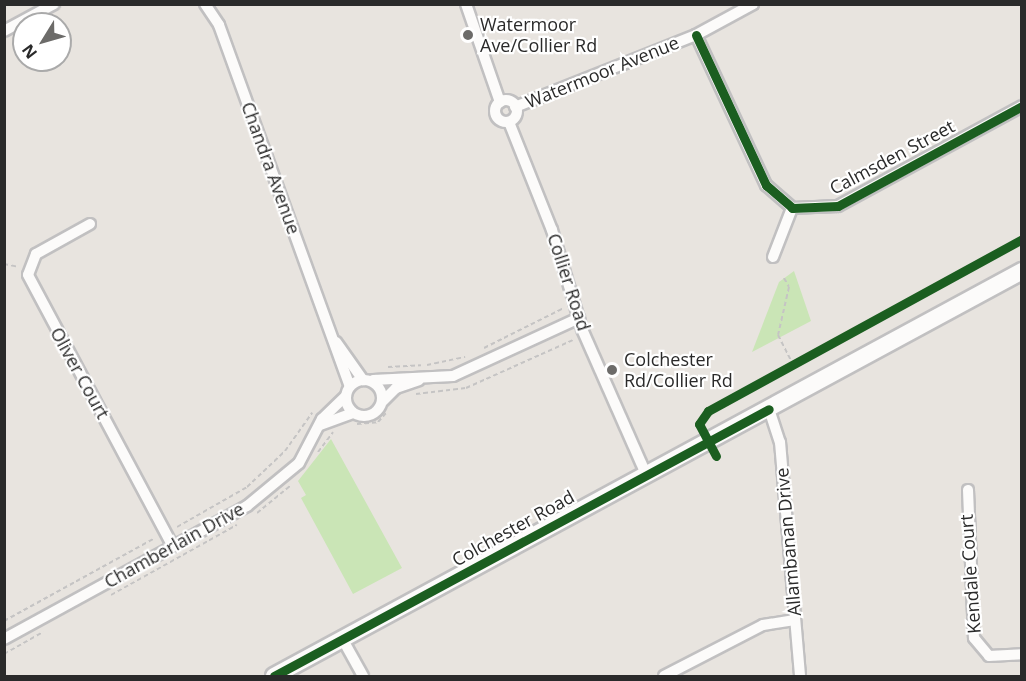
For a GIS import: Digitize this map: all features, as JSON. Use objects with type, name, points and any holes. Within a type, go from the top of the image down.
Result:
[{"type":"main road","name":"Colchester Road","points":[[274,676],[1022,271]]},
{"type":"street","points":[[4,32],[54,4]]},
{"type":"street","name":"Chandra Avenue","points":[[205,4],[219,25],[350,386]]},
{"type":"street","points":[[466,4],[500,102],[515,107],[509,122]]},
{"type":"street","name":"Watermoor Avenue","points":[[515,107],[696,35],[753,4]]},
{"type":"street","points":[[696,35],[765,185],[792,208],[773,257]]},
{"type":"street","name":"Collier Road","points":[[500,102],[495,115],[509,122],[552,230],[579,318],[646,474]]},
{"type":"street","name":"Calmsden Street","points":[[792,208],[838,206],[1022,106]]},
{"type":"street","name":"Oliver Court","points":[[90,224],[36,254],[28,275],[173,546]]},
{"type":"street","points":[[320,425],[353,413],[371,415],[396,388],[422,379],[479,368],[579,318]]},
{"type":"street","name":"Chandra Avenue","points":[[331,334],[368,380]]},
{"type":"street","points":[[353,413],[345,397],[350,386],[368,380],[422,379]]},
{"type":"street","points":[[368,380],[383,401]]},
{"type":"street","name":"Chamberlain Drive","points":[[4,639],[173,546],[279,483],[299,463],[320,425],[345,397]]},
{"type":"street","name":"Allambanan Drive","points":[[769,408],[780,442],[800,676]]},
{"type":"street","name":"Kendale Court","points":[[968,490],[974,638],[988,656],[1022,654]]},
{"type":"street","points":[[664,676],[763,625],[795,620]]},
{"type":"street","points":[[344,640],[363,676]]},
{"type":"path","points":[[4,264],[22,268]]},
{"type":"path","points":[[784,278],[789,287],[778,335],[793,364]]},
{"type":"path","points":[[382,369],[454,361],[564,308]]},
{"type":"path","points":[[783,369],[803,358]]},
{"type":"path","points":[[4,621],[247,487],[285,451],[315,409]]},
{"type":"green space","points":[[794,271],[811,321],[752,352],[779,282]]},
{"type":"green space","points":[[331,439],[402,568],[353,594],[301,498],[306,495],[298,481]]},
{"type":"cycle path","points":[[696,35],[766,185],[792,208],[838,206],[1022,106]]},
{"type":"cycle path","points":[[716,456],[699,424],[708,411],[1022,239]]},
{"type":"cycle path","points":[[274,676],[769,409]]},
{"type":"place","name":"Watermoor Ave/Collier Rd","points":[[468,35]]},
{"type":"place","name":"Colchester Rd/Collier Rd","points":[[612,370]]}]
